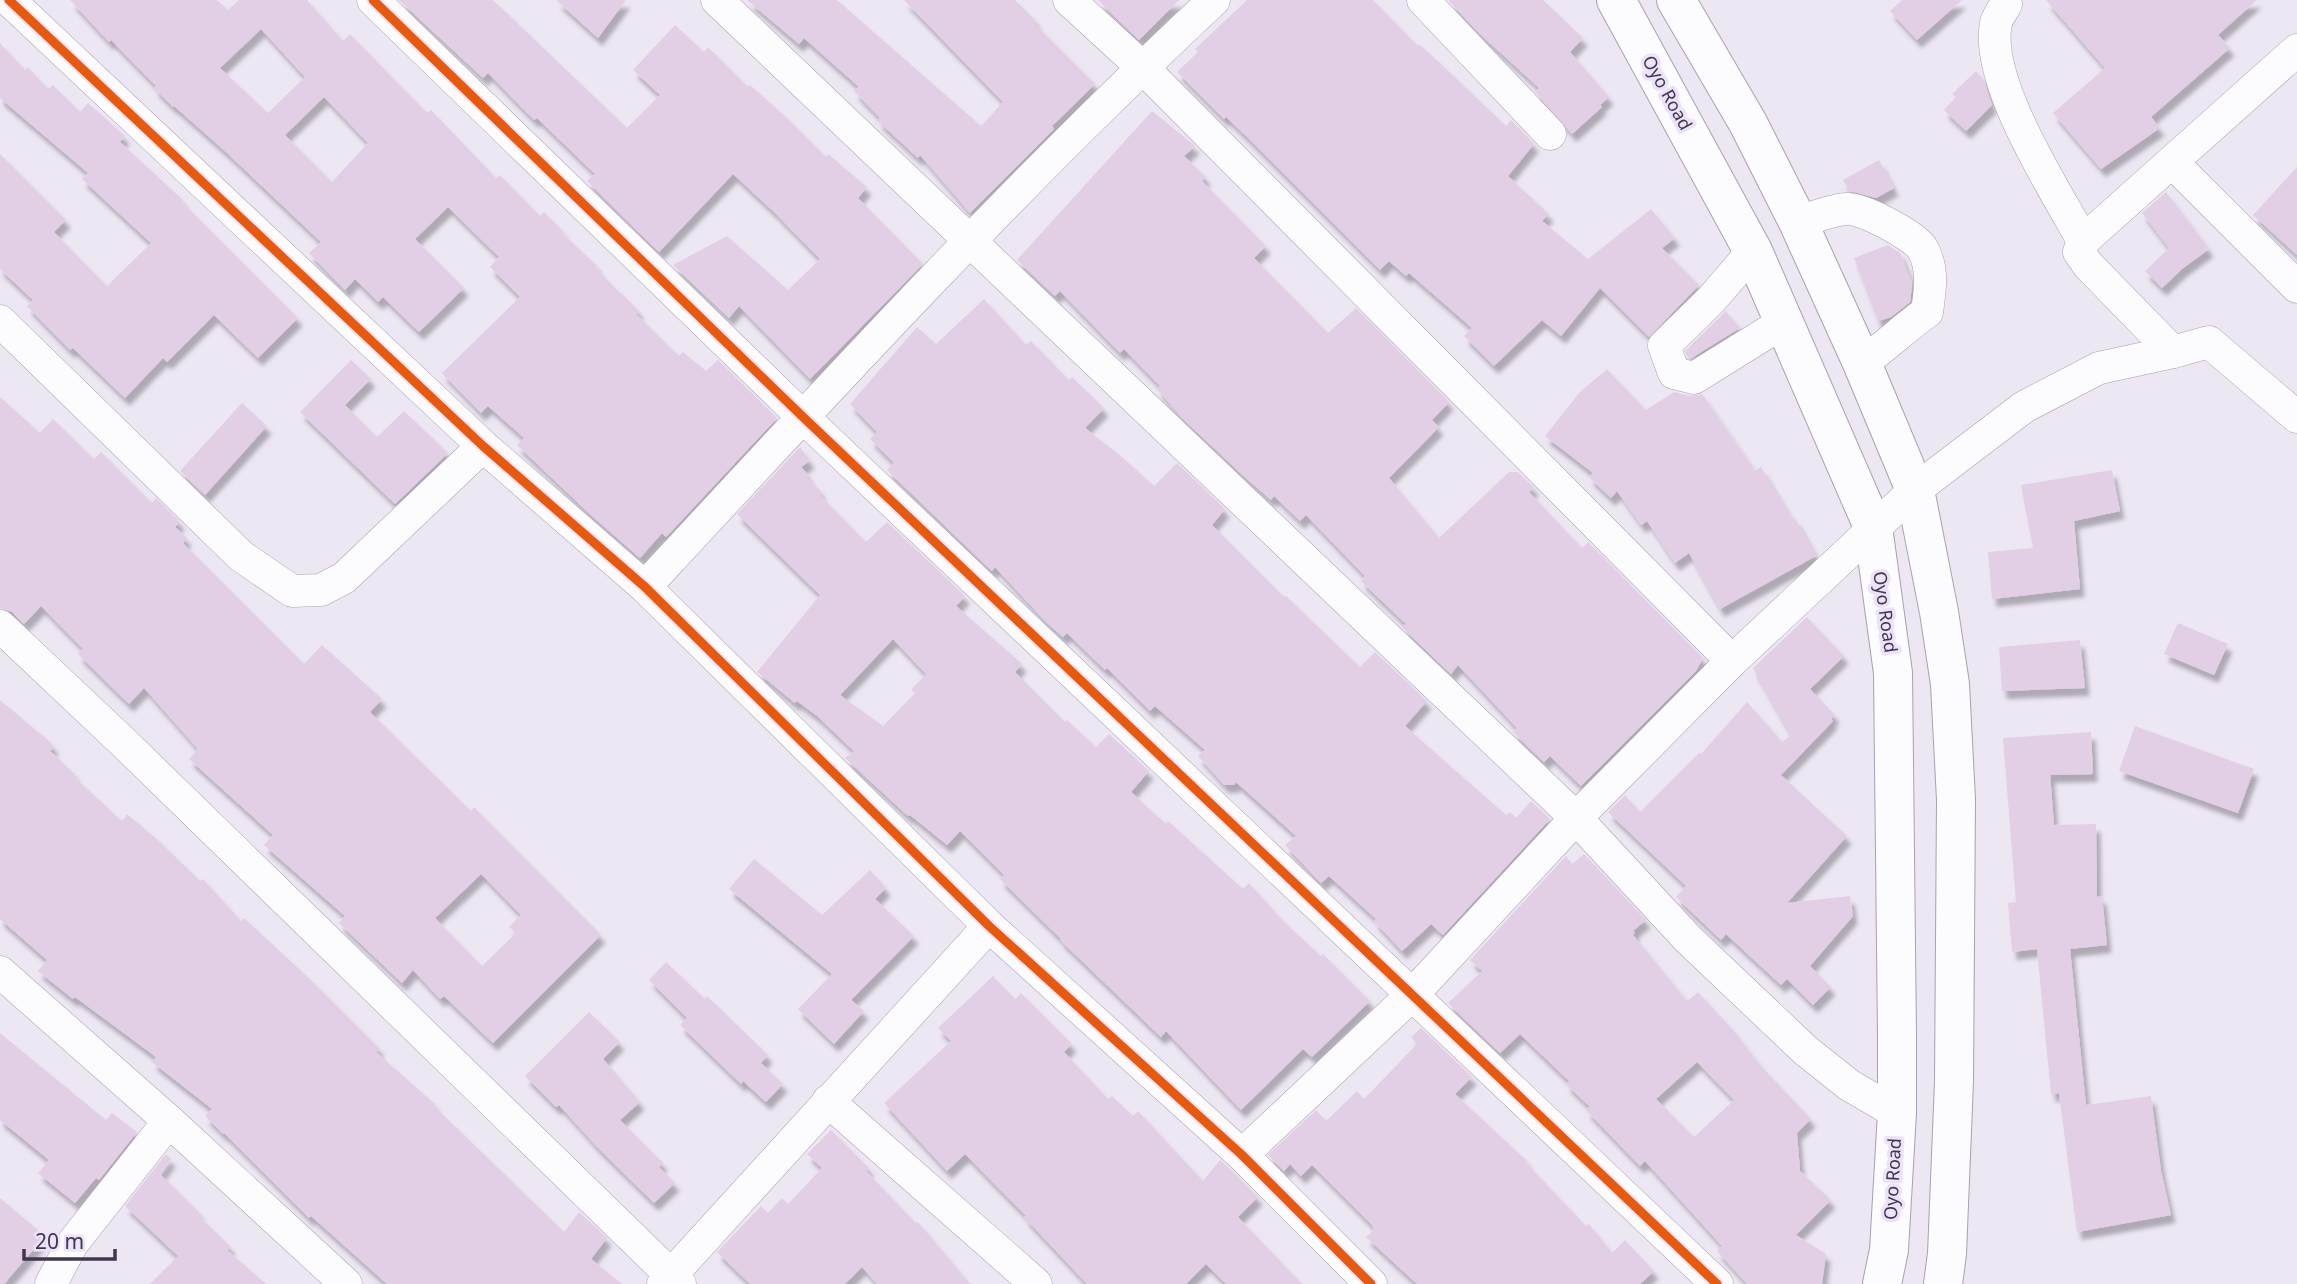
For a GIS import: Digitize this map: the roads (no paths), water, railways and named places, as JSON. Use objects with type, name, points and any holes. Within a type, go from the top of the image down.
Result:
[{"type":"main road","name":"Oyo Road","points":[[1616,0],[1753,251],[1873,527],[1893,673],[1896,1113],[1889,1251],[1882,1284]]},
{"type":"main road","points":[[1676,0],[1748,123],[1798,222],[1862,363],[1915,490],[1950,684],[1956,800],[1954,1081],[1947,1254],[1943,1284]]},
{"type":"street","points":[[9,0],[483,446],[645,587],[989,926],[1242,1155],[1371,1284]]},
{"type":"street","points":[[373,0],[803,417],[1717,1284]]},
{"type":"street","points":[[717,0],[1576,818],[1688,939],[1805,1050],[1849,1085],[1896,1113]]},
{"type":"street","points":[[1069,0],[1142,67],[1732,661]]},
{"type":"street","points":[[645,587],[971,239],[1142,67],[1214,0]]},
{"type":"street","points":[[1423,0],[1550,134]]},
{"type":"street","points":[[2006,4],[1997,20],[1995,38],[1999,67],[2015,118],[2084,241]]},
{"type":"street","points":[[2173,352],[2088,265],[2079,252],[2084,241],[2297,50]]},
{"type":"street","points":[[2172,163],[2297,287]]},
{"type":"street","points":[[1798,222],[1848,208],[1886,222],[1921,247],[1932,278],[1927,312],[1898,332],[1891,343],[1862,363]]},
{"type":"street","points":[[1753,251],[1710,300],[1664,346],[1674,373],[1694,378],[1784,322]]},
{"type":"street","points":[[0,321],[241,556],[292,592],[321,590],[344,578],[483,446]]},
{"type":"street","points":[[1242,1155],[1413,995],[1576,818],[1732,661],[1873,527],[1915,490],[2035,402],[2099,368],[2209,342],[2297,418]]},
{"type":"street","points":[[0,626],[142,761],[671,1281],[828,1101],[989,926]]},
{"type":"street","points":[[0,972],[169,1121],[346,1284]]},
{"type":"street","points":[[828,1101],[1036,1284]]},
{"type":"street","points":[[51,1284],[72,1244],[169,1121]]}]
